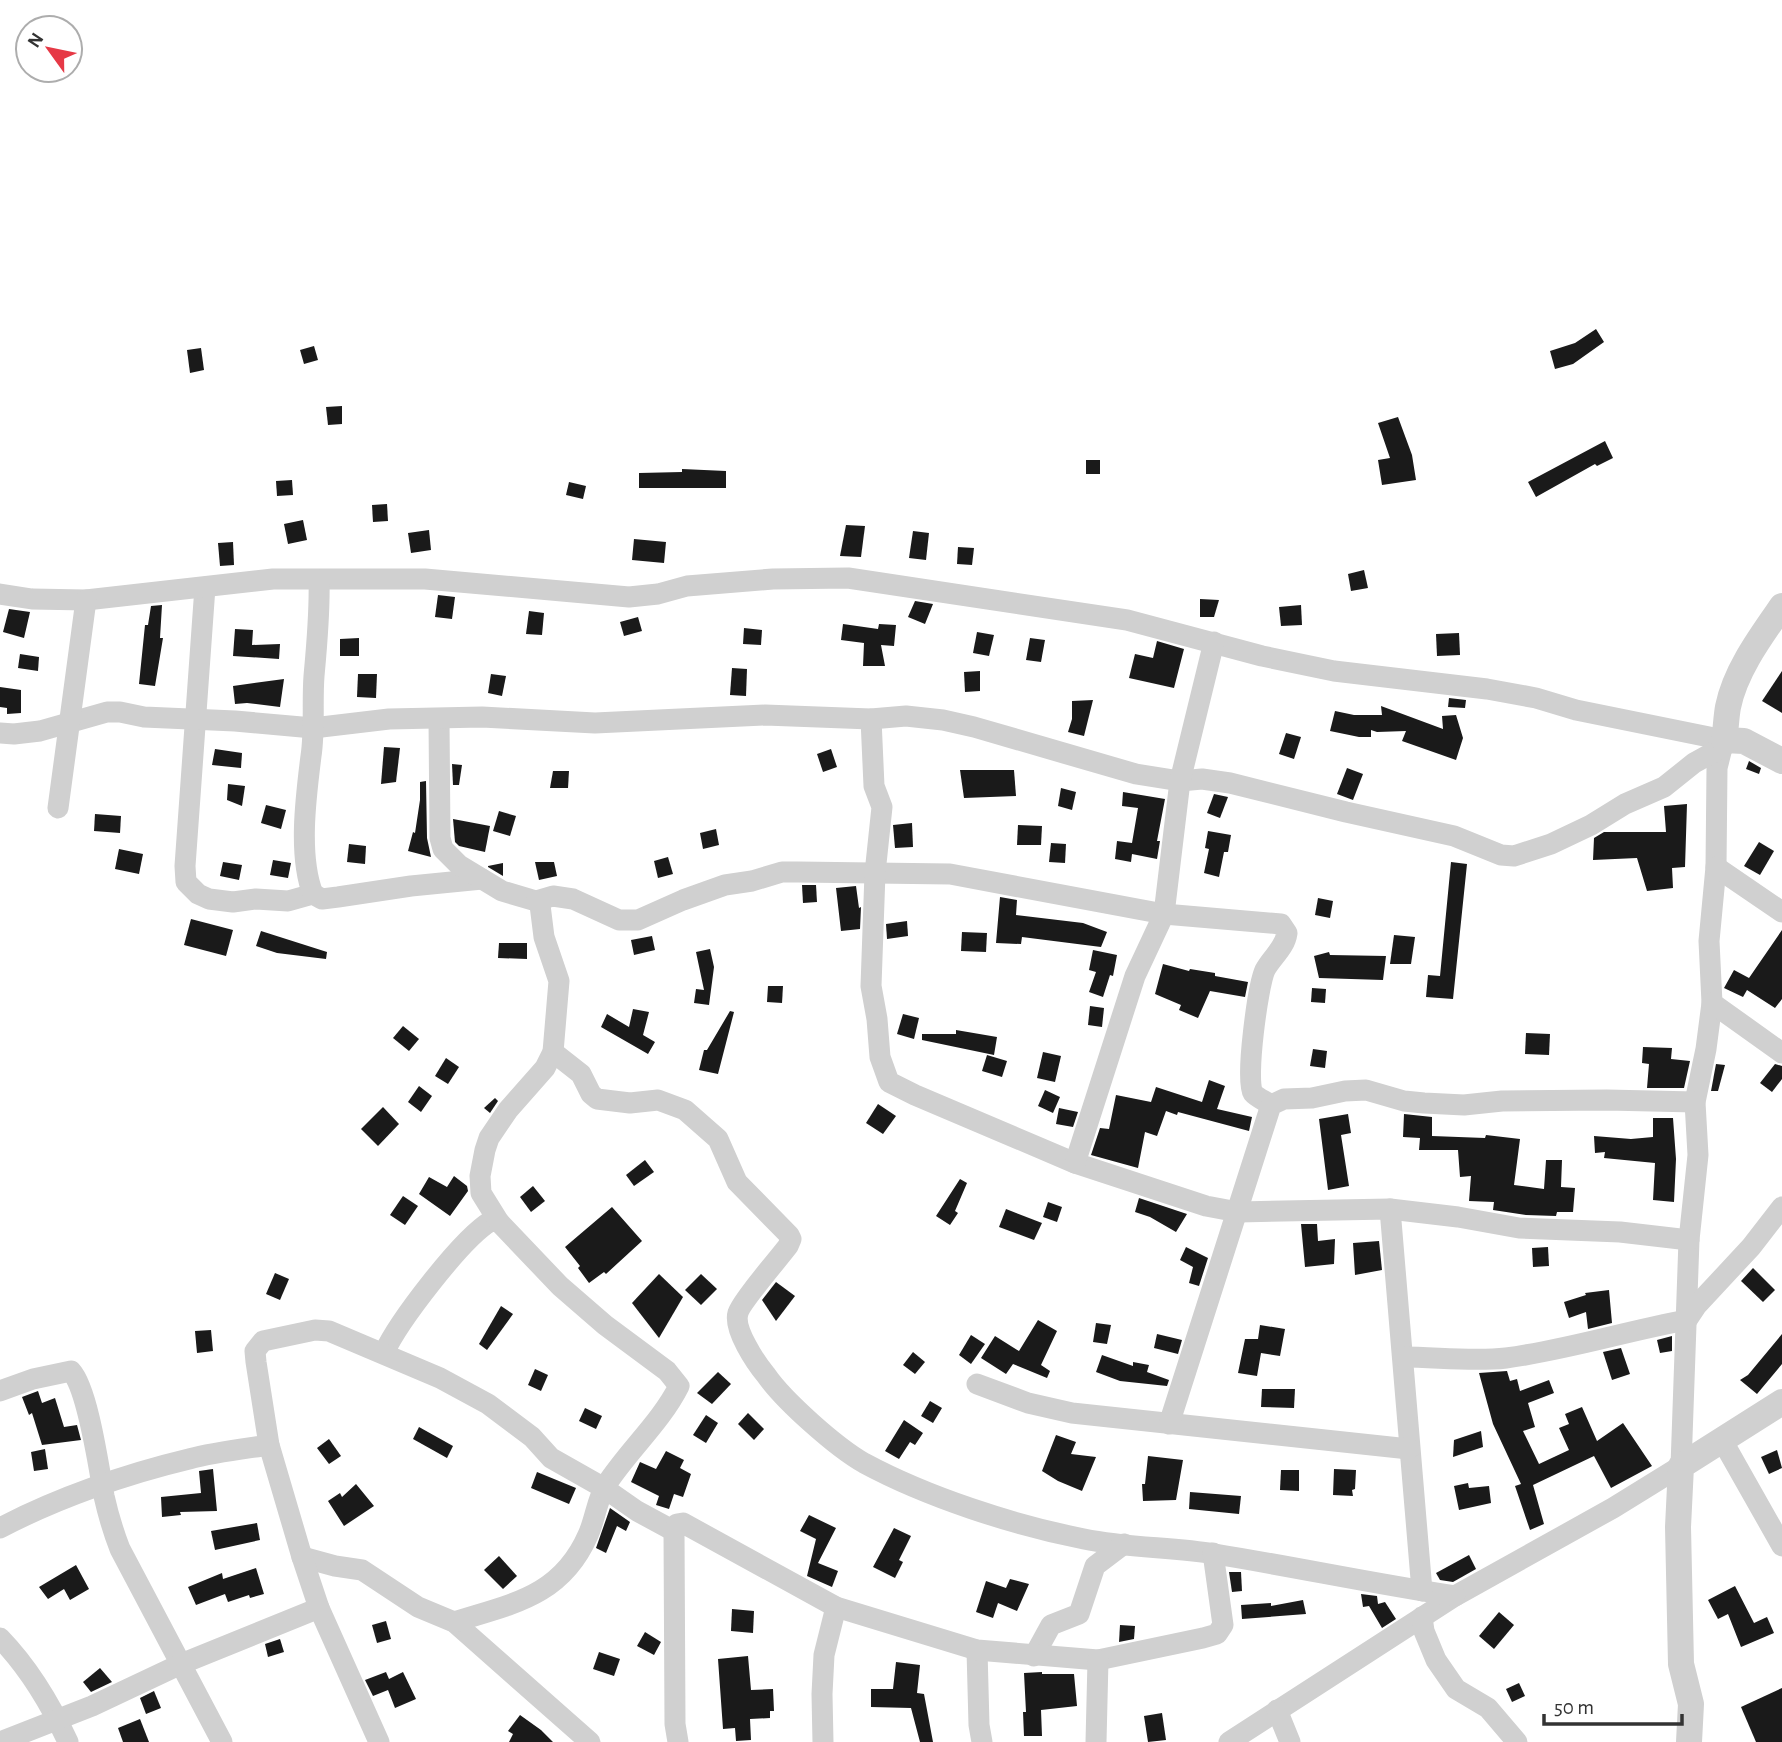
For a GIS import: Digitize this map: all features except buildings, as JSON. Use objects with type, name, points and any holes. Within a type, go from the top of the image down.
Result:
[{"type":"street","points":[[0,594],[32,599],[86,600],[273,579],[438,579],[629,597],[658,594],[687,586],[773,579],[848,578],[1127,620],[1262,656],[1334,671],[1536,698],[1576,710],[1723,743],[1744,741],[1782,761]]},
{"type":"street","points":[[319,580],[320,618],[305,832],[308,882],[313,894],[322,899],[338,898],[411,886],[482,879]]},
{"type":"street","points":[[205,587],[186,882],[198,894],[209,899],[233,902],[256,899],[288,901],[313,894]]},
{"type":"street","points":[[58,808],[86,600]]},
{"type":"street","points":[[1689,1742],[1691,1704],[1681,1664],[1678,1527],[1689,1240],[1698,1155],[1695,1102],[1712,1003],[1709,942],[1716,867],[1717,768],[1728,705],[1757,642],[1782,606]]},
{"type":"street","points":[[1075,1163],[1135,976],[1164,914],[1180,781],[1214,642]]},
{"type":"street","points":[[0,733],[27,733],[107,712],[144,717],[313,728],[389,719],[482,717],[596,723],[765,715],[871,719],[906,716],[943,720],[1136,774],[1180,781],[1202,779],[1230,782],[1346,812],[1454,835],[1493,852],[1514,856],[1551,844],[1591,825],[1625,804],[1664,787],[1723,743]]},
{"type":"street","points":[[439,719],[440,838],[443,849],[459,865],[482,879],[514,895],[536,901],[553,896],[573,899],[619,920],[638,920],[724,886],[782,872],[950,874],[1164,914],[1281,925],[1285,928],[1286,940],[1265,971],[1260,987],[1249,1082],[1253,1093],[1271,1105]]},
{"type":"street","points":[[871,719],[874,786],[882,807],[875,873],[871,986],[880,1058],[889,1082],[1075,1163],[1206,1206],[1238,1212],[1390,1209],[1519,1228],[1620,1232],[1689,1240]]},
{"type":"street","points":[[1716,867],[1782,912]]},
{"type":"street","points":[[454,1622],[503,1608],[556,1582],[578,1554],[587,1537],[604,1488],[679,1386],[667,1371],[605,1325],[560,1286],[499,1222],[481,1193],[480,1176],[489,1138],[508,1110],[545,1068],[553,1052],[559,981],[544,937],[540,905],[536,901]]},
{"type":"street","points":[[1712,1003],[1782,1053]]},
{"type":"street","points":[[553,1052],[581,1074],[591,1094],[597,1098],[630,1103],[658,1100],[685,1110],[718,1139],[737,1182],[792,1239],[738,1312],[737,1321],[741,1334],[772,1384],[810,1421],[862,1461],[905,1482],[997,1517],[1085,1539],[1213,1553],[1455,1596]]},
{"type":"street","points":[[1169,1424],[1271,1105],[1284,1098],[1312,1098],[1366,1090],[1404,1101],[1451,1104],[1502,1101],[1695,1102]]},
{"type":"street","points":[[1390,1209],[1422,1591]]},
{"type":"street","points":[[1403,1357],[1503,1358],[1574,1346],[1626,1331],[1687,1320],[1781,1210]]},
{"type":"street","points":[[384,1353],[391,1338],[461,1248],[481,1227],[491,1221],[499,1222]]},
{"type":"street","points":[[379,1742],[319,1608],[269,1445],[255,1351],[263,1340],[316,1330],[329,1331],[440,1378],[488,1404],[532,1437],[551,1458],[604,1488],[636,1511],[674,1531]]},
{"type":"street","points":[[0,1391],[33,1379],[71,1371],[76,1376],[86,1407],[111,1527],[222,1742]]},
{"type":"street","points":[[977,1384],[1028,1404],[1061,1411],[1409,1449]]},
{"type":"street","points":[[1229,1742],[1455,1596],[1613,1508],[1782,1402]]},
{"type":"street","points":[[1722,1440],[1782,1546]]},
{"type":"street","points":[[0,1528],[30,1512],[103,1485],[189,1459],[269,1445]]},
{"type":"street","points":[[678,1742],[675,1724],[674,1531],[677,1524],[683,1524],[835,1607],[977,1650],[1098,1660],[1186,1643],[1217,1634],[1223,1625],[1213,1553]]},
{"type":"street","points":[[1034,1656],[1052,1625],[1079,1614],[1095,1566],[1124,1544]]},
{"type":"street","points":[[302,1557],[362,1570],[418,1608],[454,1622],[590,1742]]},
{"type":"street","points":[[823,1742],[824,1655],[835,1607]]},
{"type":"street","points":[[0,1742],[92,1706],[181,1664],[319,1608]]},
{"type":"street","points":[[1422,1617],[1424,1631],[1436,1660],[1456,1689],[1488,1708],[1517,1742]]},
{"type":"street","points":[[0,1639],[20,1660],[57,1719],[68,1742]]},
{"type":"street","points":[[977,1650],[982,1742]]},
{"type":"street","points":[[1096,1742],[1098,1660]]},
{"type":"street","points":[[1277,1710],[1290,1742]]}]
